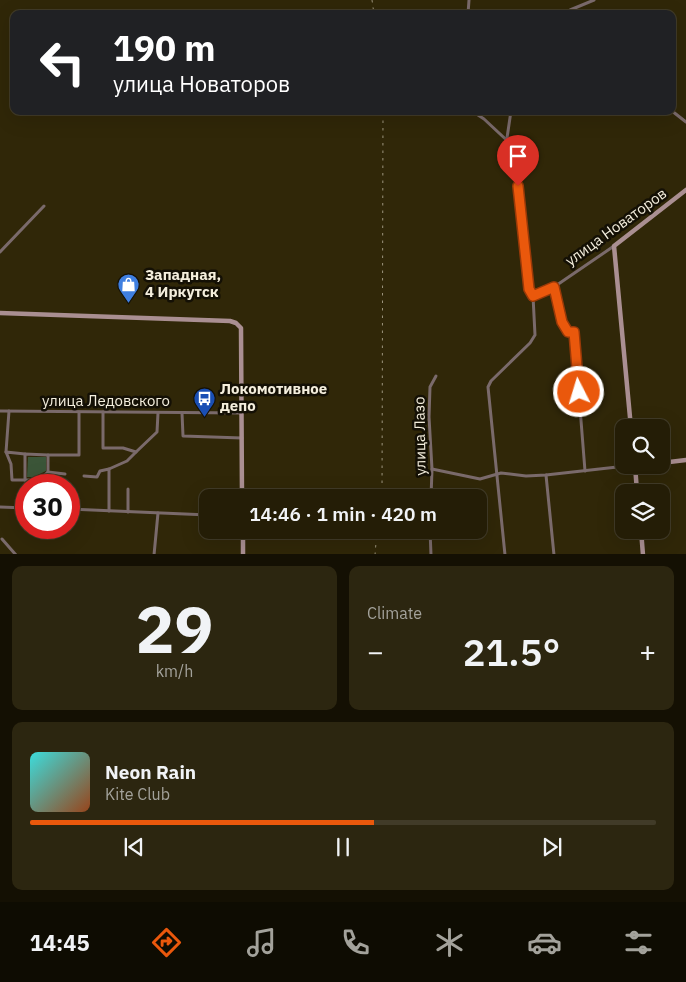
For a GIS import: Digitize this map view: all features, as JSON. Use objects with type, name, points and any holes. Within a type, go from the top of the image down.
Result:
[{"type":"street","points":[[570,10],[594,0]]},
{"type":"street","points":[[676,114],[686,122]]},
{"type":"street","points":[[478,115],[514,146],[528,286],[533,296],[535,335],[530,343],[491,381],[488,387],[505,554]]},
{"type":"street","points":[[506,138],[511,115]]},
{"type":"street","name":"улица Новаторов","points":[[533,296],[554,287],[614,246],[686,190]]},
{"type":"street","points":[[0,252],[44,206]]},
{"type":"street","points":[[614,246],[630,419]]},
{"type":"street","points":[[554,287],[563,325],[568,332],[574,332],[585,471]]},
{"type":"street","points":[[0,313],[230,321],[236,323],[241,328],[242,489]]},
{"type":"street","name":"улица Лазо","points":[[431,489],[430,387],[436,376]]},
{"type":"street","name":"улица Ледовского","points":[[0,411],[242,413]]},
{"type":"street","points":[[8,412],[6,452],[11,464],[12,480],[15,480]]},
{"type":"street","points":[[6,452],[79,455],[79,412]]},
{"type":"street","points":[[103,412],[102,448],[122,448],[136,452]]},
{"type":"street","points":[[84,476],[97,477],[100,471],[124,463],[157,432],[158,413]]},
{"type":"street","points":[[182,413],[183,436],[242,438]]},
{"type":"street","points":[[25,454],[25,474]]},
{"type":"street","points":[[48,455],[48,472]]},
{"type":"street","points":[[670,462],[686,460]]},
{"type":"street","points":[[432,469],[476,479],[511,472],[526,476],[615,467]]},
{"type":"street","points":[[109,469],[109,511]]},
{"type":"street","points":[[46,474],[48,472],[65,474]]},
{"type":"street","points":[[546,475],[554,554]]},
{"type":"street","points":[[128,489],[128,512]]},
{"type":"street","points":[[0,507],[15,508]]},
{"type":"street","points":[[80,510],[199,515]]},
{"type":"street","points":[[154,554],[158,513]]},
{"type":"street","points":[[2,539],[16,554]]},
{"type":"street","points":[[243,539],[244,554]]},
{"type":"street","points":[[430,539],[431,554]]},
{"type":"street","points":[[642,539],[643,554]]},
{"type":"green space","points":[[28,457],[46,457],[46,471],[40,474],[27,474]]},
{"type":"railway","points":[[372,0],[373,10]]},
{"type":"railway","points":[[382,489],[383,115]]},
{"type":"railway","points":[[375,554],[376,539]]},
{"type":"place","name":"Западная, 4 Иркутск","points":[[129,303]]},
{"type":"place","name":"Локомотивное депо","points":[[204,417]]},
{"type":"route","points":[[518,186],[529,289],[533,296],[554,287],[564,328],[568,332],[574,332],[579,392]]}]
